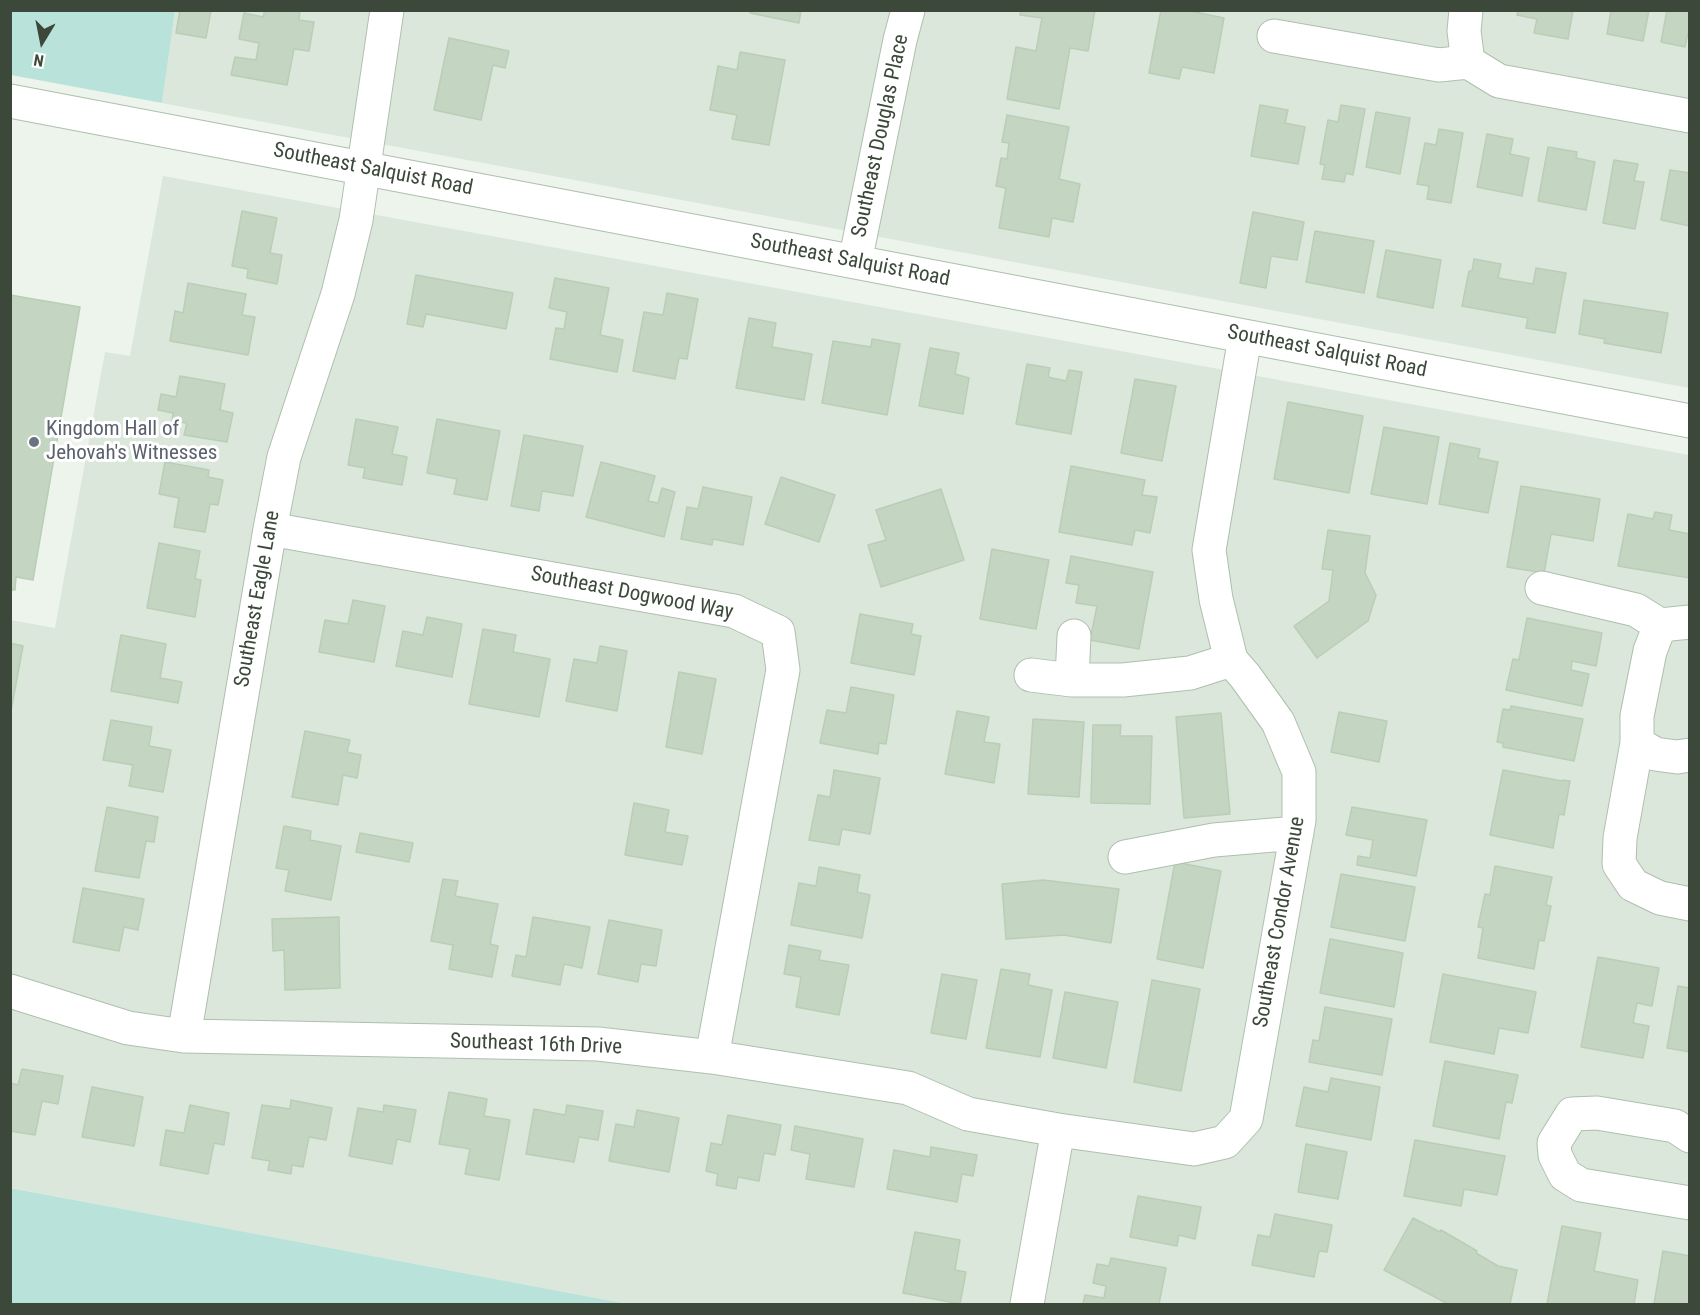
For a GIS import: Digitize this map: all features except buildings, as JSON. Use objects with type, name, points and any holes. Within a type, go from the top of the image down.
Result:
[{"type":"street","name":"Southeast Eagle Lane","points":[[184,1036],[284,456],[338,294],[356,220],[387,10]]},
{"type":"street","name":"Southeast Douglas Place","points":[[855,262],[908,10]]},
{"type":"street","points":[[1466,10],[1464,31],[1468,62]]},
{"type":"street","points":[[1274,36],[1439,65],[1468,62],[1499,81],[1689,116]]},
{"type":"street","name":"Southeast Salquist Road","points":[[10,101],[1689,421]]},
{"type":"street","name":"Southeast Condor Avenue","points":[[1058,1130],[1194,1149],[1226,1142],[1246,1119],[1299,820],[1299,772],[1278,722],[1231,660],[1216,599],[1209,550],[1245,337]]},
{"type":"street","name":"Southeast Dogwood Way","points":[[270,529],[734,611],[778,632],[783,670],[711,1057]]},
{"type":"street","points":[[1542,588],[1636,610],[1675,623],[1650,651],[1636,716],[1637,743],[1620,838],[1619,864],[1633,885],[1660,898],[1689,904]]},
{"type":"street","points":[[1072,680],[1074,636]]},
{"type":"street","points":[[1031,675],[1072,680],[1123,680],[1190,673],[1231,660]]},
{"type":"street","points":[[1637,743],[1655,754],[1677,757],[1689,755]]},
{"type":"street","points":[[1125,857],[1214,840],[1297,833]]},
{"type":"street","name":"Southeast 16th Drive","points":[[10,991],[128,1028],[184,1036],[598,1044],[711,1057],[908,1088],[968,1114],[1058,1130]]},
{"type":"street","points":[[1689,1136],[1675,1126],[1589,1113],[1572,1114],[1554,1143],[1555,1155],[1565,1175],[1581,1185],[1689,1203]]},
{"type":"street","points":[[1027,1305],[1058,1130]]},
{"type":"shaded area","points":[[10,11],[175,11],[162,103],[11,75]]},
{"type":"shaded area","points":[[175,11],[1689,11],[1689,388],[162,103]]},
{"type":"shaded area","points":[[163,176],[1689,455],[1689,1304],[628,1304],[11,1188],[10,620],[55,628],[105,352],[130,356]]},
{"type":"shaded area","points":[[10,1188],[139,1212],[628,1304],[11,1304]]},
{"type":"place","name":"Kingdom Hall of Jehovah's Witnesses","points":[[34,442]]}]
